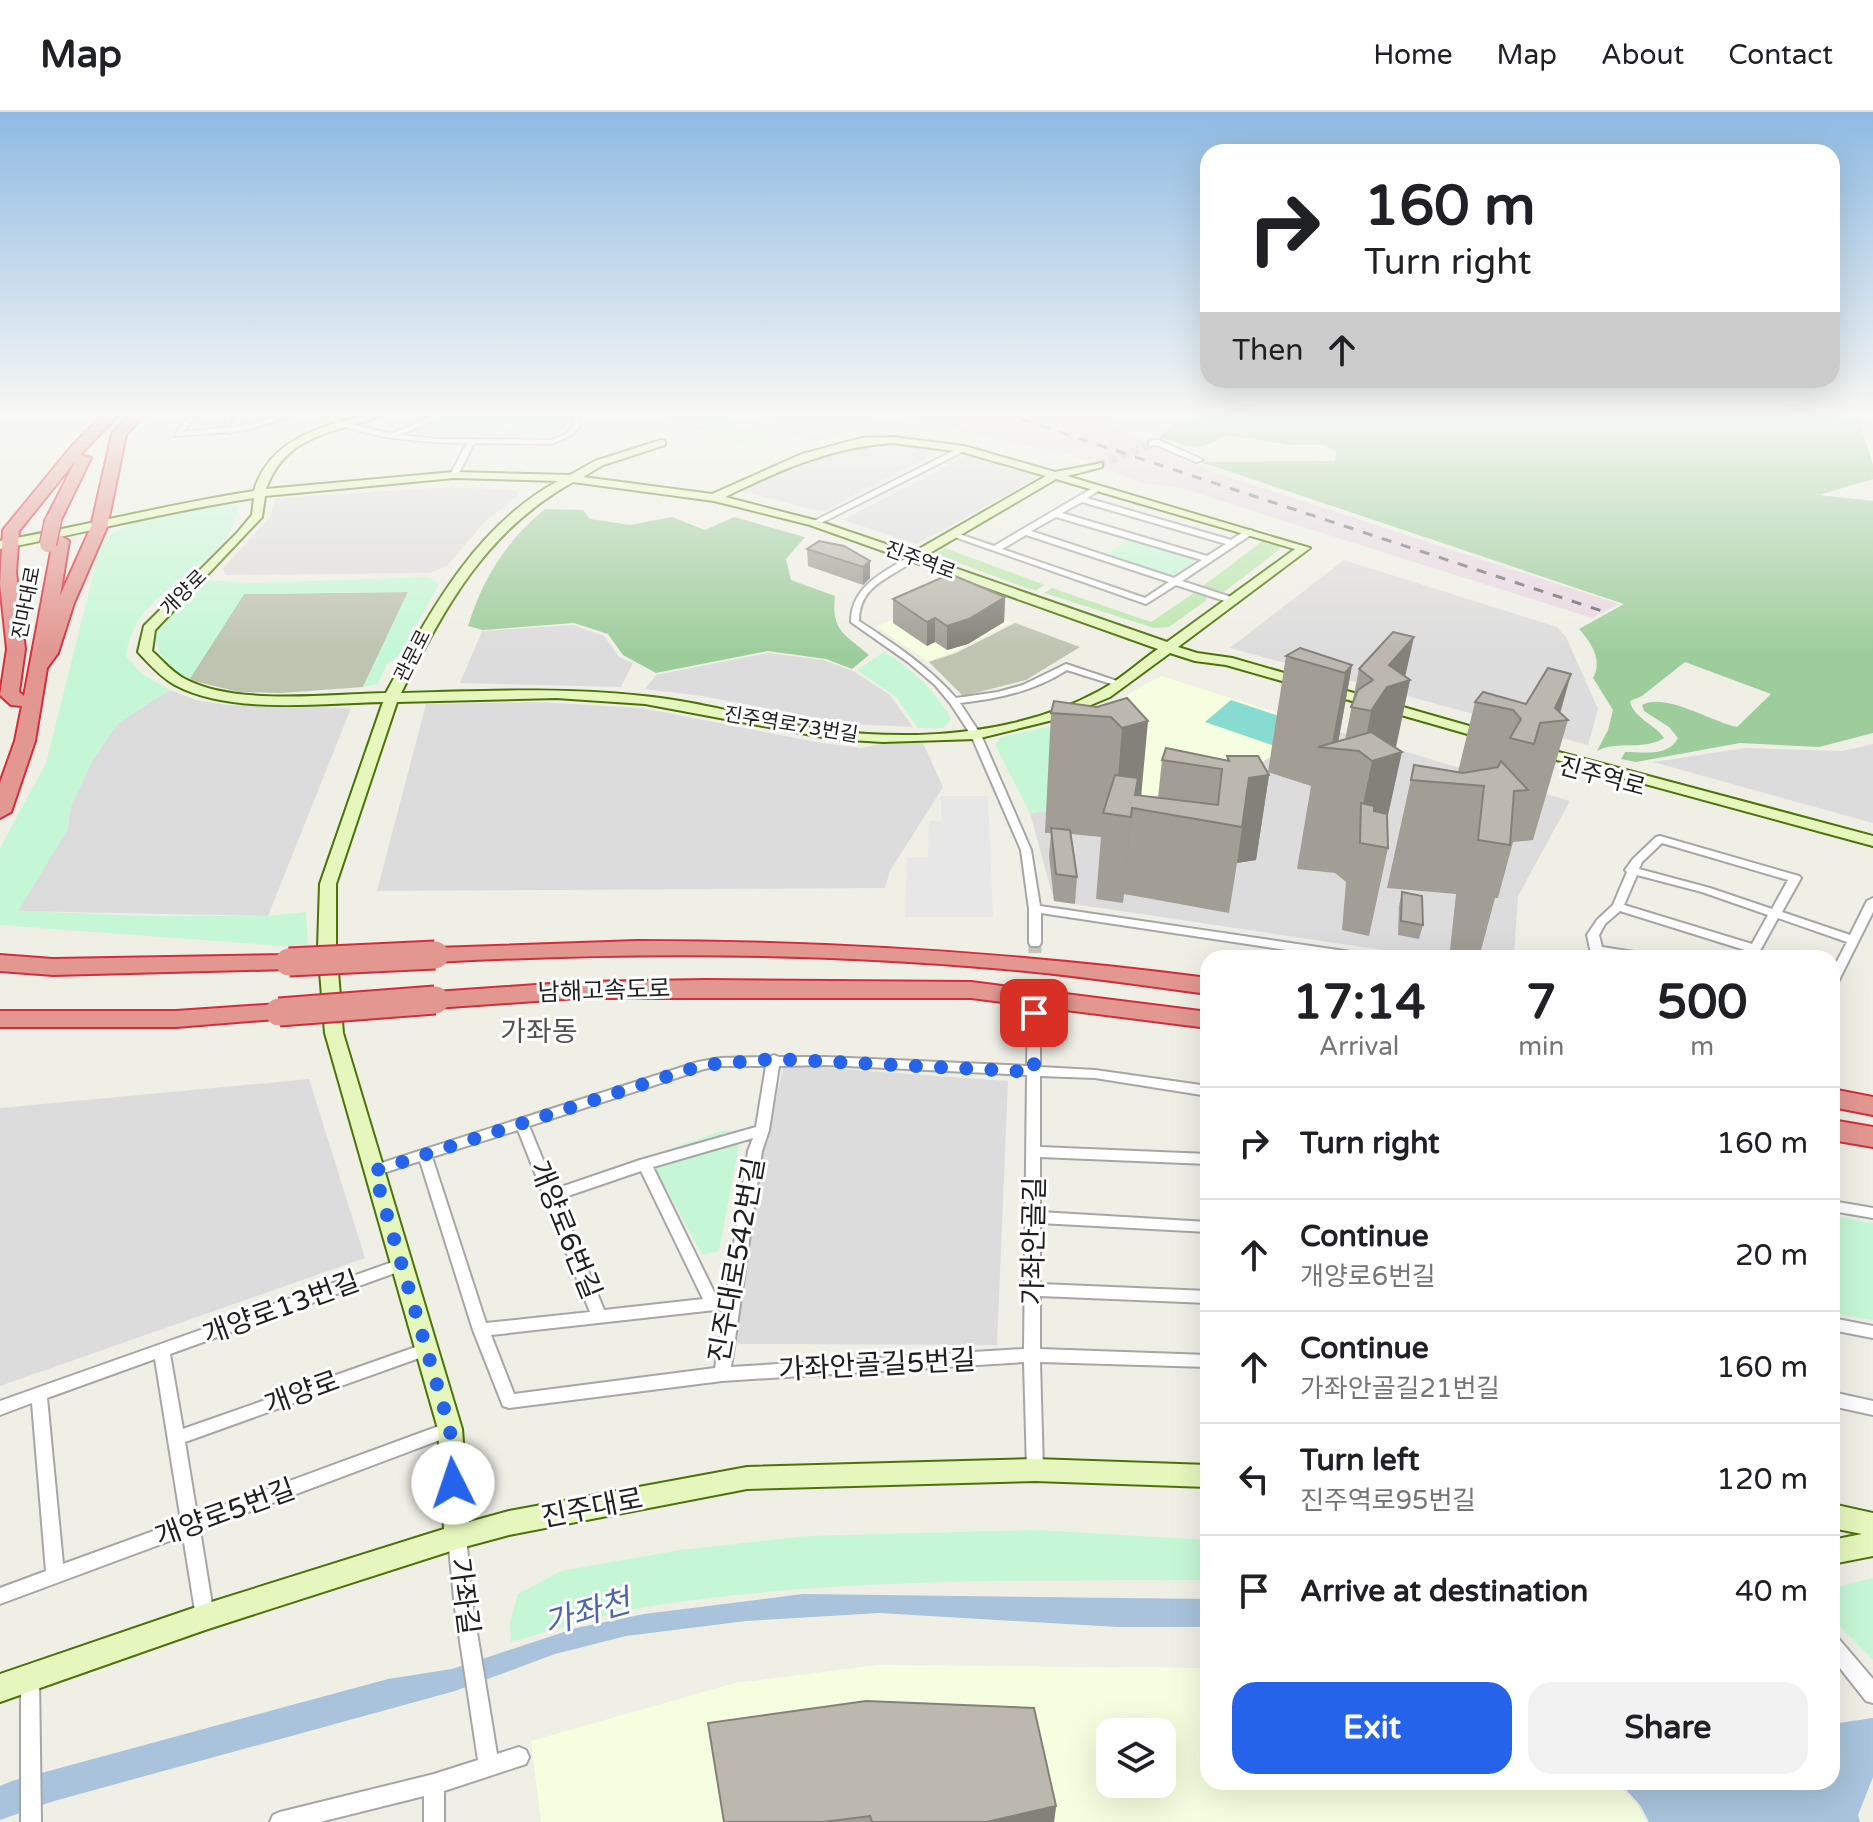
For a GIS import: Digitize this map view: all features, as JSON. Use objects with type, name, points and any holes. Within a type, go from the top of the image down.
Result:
[{"type":"highway","points":[[18,701],[9,694],[17,644],[3,546],[44,493]]},
{"type":"highway","points":[[54,543],[68,493]]},
{"type":"highway","points":[[60,520],[75,493]]},
{"type":"highway","points":[[37,669],[49,653],[65,603],[99,527],[106,493]]},
{"type":"highway","name":"진마대로","points":[[0,812],[25,741],[54,543]]},
{"type":"highway","name":"진마대로","points":[[0,773],[54,543]]},
{"type":"highway","name":"남해고속도로","points":[[0,963],[53,967],[289,962],[562,947],[813,950],[976,959],[1200,985]]},
{"type":"highway","name":"남해고속도로","points":[[0,1019],[162,1019],[578,990],[705,988],[971,990],[1200,1019]]},
{"type":"highway","points":[[1840,1100],[1873,1106]]},
{"type":"highway","points":[[1840,1131],[1873,1137]]},
{"type":"street","name":"진주역로","points":[[3,546],[187,505],[257,493]]},
{"type":"street","name":"개양로","points":[[257,493],[258,515],[149,629],[145,652],[177,681],[203,692],[263,700],[392,696]]},
{"type":"street","name":"관문로","points":[[374,1171],[334,1033],[329,981],[328,884],[392,696],[442,602],[483,546],[512,517],[547,493]]},
{"type":"street","name":"진주역로","points":[[676,493],[714,498],[814,523],[1195,657],[1215,670],[1873,841]]},
{"type":"street","points":[[714,498],[725,493]]},
{"type":"street","points":[[814,523],[875,493]]},
{"type":"street","points":[[1025,493],[913,558],[860,594],[855,604],[855,622],[911,660],[954,701],[976,735],[1026,850],[1035,909],[1035,943]]},
{"type":"street","points":[[996,549],[1091,493]]},
{"type":"street","points":[[1115,493],[1249,532]]},
{"type":"street","points":[[1081,499],[1232,543]]},
{"type":"street","points":[[1055,514],[1208,559]]},
{"type":"street","points":[[1025,532],[1234,601]]},
{"type":"street","points":[[953,535],[1146,601],[1249,532]]},
{"type":"street","name":"진주역로73번길","points":[[392,696],[556,694],[645,700],[833,735],[883,738],[976,735],[1052,716],[1085,704],[1121,684],[1304,548],[1249,532]]},
{"type":"street","points":[[954,701],[1025,689],[1049,679],[1066,667],[1121,684]]},
{"type":"street","name":"진주역로","points":[[1510,747],[1873,853]]},
{"type":"street","points":[[1596,950],[1593,935],[1601,922],[1618,907],[1631,870],[1660,839],[1795,878],[1754,950]]},
{"type":"street","points":[[1631,870],[1854,940]]},
{"type":"street","points":[[1840,967],[1873,901]]},
{"type":"street","points":[[1618,907],[1741,950]]},
{"type":"street","points":[[1035,909],[1311,950]]},
{"type":"street","name":"가좌안골길","points":[[1034,1013],[1032,1355],[1035,1470]]},
{"type":"street","points":[[457,1537],[450,1429],[374,1171],[703,1065],[774,1059],[1095,1074],[1200,1090]]},
{"type":"street","name":"진주대로542번길","points":[[481,1330],[509,1401],[722,1374],[755,1151],[762,1130],[774,1059]]},
{"type":"street","name":"개양로6번길","points":[[481,1330],[599,1316],[522,1124]]},
{"type":"street","name":"진주대로542번길","points":[[551,1196],[645,1164],[762,1130]]},
{"type":"street","points":[[1035,1152],[1200,1159]]},
{"type":"street","points":[[425,1156],[481,1330]]},
{"type":"street","name":"진주대로542번길","points":[[645,1164],[713,1304]]},
{"type":"street","points":[[1840,1207],[1873,1213]]},
{"type":"street","points":[[1034,1217],[1200,1227]]},
{"type":"street","name":"개양로13번길","points":[[0,1408],[401,1265]]},
{"type":"street","points":[[1033,1290],[1200,1297]]},
{"type":"street","points":[[599,1316],[731,1302]]},
{"type":"street","points":[[1840,1326],[1873,1332]]},
{"type":"street","name":"개양로","points":[[177,1438],[427,1349]]},
{"type":"street","points":[[162,1351],[205,1617]]},
{"type":"street","name":"가좌안골길5번길","points":[[722,1374],[1032,1355],[1200,1361]]},
{"type":"street","points":[[39,1394],[55,1575]]},
{"type":"street","points":[[1840,1401],[1873,1408]]},
{"type":"street","name":"개양로5번길","points":[[0,1596],[450,1429]]},
{"type":"street","name":"진주대로","points":[[0,1688],[205,1617],[457,1537],[509,1523],[747,1478],[1035,1470],[1200,1476]]},
{"type":"street","points":[[1840,1518],[1873,1525]]},
{"type":"street","name":"가좌길","points":[[457,1537],[489,1767]]},
{"type":"street","points":[[1840,1550],[1873,1544]]},
{"type":"street","points":[[1840,1654],[1873,1694]]},
{"type":"street","points":[[30,1678],[31,1822]]},
{"type":"street","points":[[280,1822],[434,1784],[519,1757]]},
{"type":"street","points":[[434,1784],[434,1822]]},
{"type":"shaded area","points":[[357,493],[519,494],[484,523],[447,566],[429,573],[225,575],[223,568],[270,517],[276,498]]},
{"type":"shaded area","points":[[749,493],[859,493],[822,512]]},
{"type":"shaded area","points":[[896,493],[1010,493],[917,544],[843,520]]},
{"type":"shaded area","points":[[1195,493],[1277,493],[1619,604],[1592,618]]},
{"type":"shaded area","points":[[223,503],[238,506],[232,528],[219,546],[147,609],[134,630],[126,656],[142,674],[170,690],[118,723],[93,759],[71,806],[67,831],[18,911],[149,916],[268,916],[306,912],[308,948],[0,925],[0,848],[46,763],[102,540],[134,521]]},
{"type":"shaded area","points":[[1130,539],[1192,557],[1195,561],[1174,576],[1167,576],[1106,555]]},
{"type":"shaded area","points":[[1344,560],[1557,627],[1566,637],[1598,709],[1588,745],[1230,648]]},
{"type":"shaded area","points":[[428,577],[439,584],[400,655],[387,664],[378,684],[363,687],[408,592],[244,594],[189,680],[169,666],[157,646],[155,629],[206,580],[251,583]]},
{"type":"shaded area","points":[[408,592],[363,687],[281,693],[239,692],[189,680],[244,594]]},
{"type":"shaded area","points":[[946,596],[1012,622],[954,652],[927,661],[876,626],[916,612]]},
{"type":"shaded area","points":[[1015,623],[1080,647],[1026,680],[963,696],[929,662],[956,653]]},
{"type":"shaded area","points":[[573,625],[604,636],[619,657],[633,663],[621,687],[460,683],[482,631]]},
{"type":"shaded area","points":[[884,652],[913,673],[938,699],[951,719],[943,728],[918,728],[896,697],[857,670]]},
{"type":"shaded area","points":[[768,653],[823,660],[853,671],[890,695],[913,727],[849,724],[702,696],[645,689],[656,675]]},
{"type":"shaded area","points":[[1161,676],[1317,725],[1293,744],[1256,765],[1171,792],[1123,803],[1109,705]]},
{"type":"shaded area","points":[[170,690],[196,700],[227,705],[351,708],[268,916],[17,911],[67,831],[71,806],[93,759],[118,723]]},
{"type":"shaded area","points":[[1231,700],[1303,724],[1278,747],[1205,722]]},
{"type":"shaded area","points":[[536,702],[642,708],[861,748],[923,743],[943,787],[890,871],[885,888],[377,891],[426,704]]},
{"type":"shaded area","points":[[1058,725],[1123,803],[1030,813],[995,745],[1001,737]]},
{"type":"shaded area","points":[[1317,725],[1570,801],[1518,896],[1515,950],[1382,950],[1054,901],[1030,813],[1123,803],[1171,792],[1256,765],[1293,744]]},
{"type":"shaded area","points":[[1873,744],[1873,823],[1653,762],[1745,748],[1842,751]]},
{"type":"shaded area","points":[[941,796],[988,796],[993,917],[905,917],[907,857],[928,857],[929,821],[941,821]]},
{"type":"shaded area","points":[[784,1065],[1008,1081],[997,1345],[740,1344],[719,1334]]},
{"type":"shaded area","points":[[309,1079],[365,1258],[0,1386],[0,1108]]},
{"type":"shaded area","points":[[725,1130],[741,1135],[719,1251],[702,1255],[653,1164],[658,1153]]},
{"type":"shaded area","points":[[1840,1217],[1873,1223],[1873,1320],[1840,1314]]},
{"type":"shaded area","points":[[1037,1530],[1200,1540],[1200,1580],[997,1581],[786,1590],[629,1610],[511,1642],[510,1622],[518,1594],[561,1571],[680,1550],[806,1536]]},
{"type":"shaded area","points":[[1873,1578],[1873,1660],[1840,1626],[1840,1586]]},
{"type":"shaded area","name":"가좌천","points":[[803,1594],[1200,1599],[1200,1627],[1118,1627],[879,1613],[746,1621],[626,1636],[555,1654],[455,1691],[54,1801],[0,1820],[0,1786],[12,1781],[388,1679],[452,1669],[576,1628],[644,1614]]},
{"type":"shaded area","points":[[879,1665],[1200,1668],[1200,1790],[1623,1790],[1638,1806],[1646,1822],[541,1822],[531,1741],[735,1683]]},
{"type":"shaded area","points":[[1873,1718],[1873,1777],[1858,1815],[1860,1822],[1649,1822],[1640,1805],[1626,1790],[1840,1790],[1840,1723]]},
{"type":"green space","points":[[1293,493],[1826,493],[1819,495],[1873,501],[1873,733],[1819,747],[1740,743],[1636,762],[1621,759],[1625,752],[1662,751],[1678,738],[1669,727],[1644,711],[1642,705],[1663,702],[1676,705],[1737,727],[1771,694],[1685,662],[1642,696],[1630,701],[1635,712],[1664,738],[1648,744],[1613,746],[1597,751],[1608,730],[1613,710],[1593,678],[1596,658],[1579,629],[1624,604]]},
{"type":"green space","points":[[545,509],[583,510],[590,519],[630,525],[672,517],[705,530],[734,517],[805,537],[786,559],[791,580],[835,596],[837,624],[869,655],[852,669],[826,659],[768,651],[656,673],[623,655],[608,634],[574,623],[483,630],[468,626],[481,592],[507,547]]},
{"type":"green space","points":[[1265,539],[1278,544],[1280,549],[1224,592],[1202,587]]},
{"type":"green space","points":[[945,548],[1045,585],[1036,590],[1029,589],[938,555]]},
{"type":"green space","points":[[1052,588],[1151,622],[1194,593],[1207,600],[1169,627],[1154,628],[1044,593]]},
{"type":"building","points":[[819,541],[844,546],[870,561],[863,567],[807,549]]},
{"type":"building","points":[[950,574],[1005,597],[969,619],[947,626],[935,618],[927,622],[893,599]]},
{"type":"building","points":[[1393,632],[1414,637],[1389,665],[1410,680],[1387,687],[1371,711],[1351,707],[1358,690],[1373,680],[1359,669]]},
{"type":"building","points":[[1300,648],[1352,665],[1345,673],[1286,656]]},
{"type":"building","points":[[1548,668],[1571,674],[1555,708],[1568,720],[1540,723],[1534,744],[1510,738],[1521,719],[1513,710],[1475,702],[1483,692],[1526,704]]},
{"type":"building","points":[[1127,698],[1148,721],[1122,728],[1111,717],[1051,713],[1054,701],[1097,707]]},
{"type":"building","points":[[1371,732],[1402,752],[1372,761],[1359,751],[1318,747]]},
{"type":"building","points":[[1166,748],[1229,761],[1227,756],[1258,756],[1269,775],[1249,778],[1242,827],[1132,808],[1131,817],[1103,813],[1115,775],[1138,778],[1135,795],[1218,805],[1222,769],[1162,760]]},
{"type":"building","points":[[1501,761],[1528,790],[1514,791],[1510,845],[1478,840],[1484,786],[1411,780],[1414,765],[1463,773],[1498,767]]},
{"type":"building","points":[[1361,803],[1387,814],[1388,848],[1360,843]]},
{"type":"building","points":[[1051,828],[1070,830],[1077,877],[1056,874]]},
{"type":"building","points":[[1402,892],[1422,896],[1423,925],[1401,921]]},
{"type":"building","points":[[866,1701],[1034,1708],[1056,1806],[986,1822],[872,1822],[870,1816],[823,1822],[724,1822],[708,1723]]},
{"type":"tunnel","points":[[1034,1013],[1035,943]]},
{"type":"railway","points":[[1244,493],[1608,613]]},
{"type":"district","name":"가좌동","points":[[539,1032]]},
{"type":"route","points":[[453,1483],[450,1429],[374,1171],[720,1062],[774,1059],[1034,1072],[1034,1013]]}]
